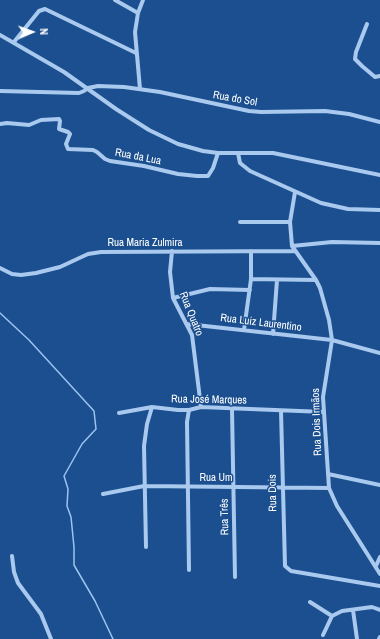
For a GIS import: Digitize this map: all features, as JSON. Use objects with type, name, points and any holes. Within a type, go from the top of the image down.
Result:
[{"type":"street","points":[[115,0],[138,13]]},
{"type":"street","points":[[140,88],[135,32],[138,13],[143,0]]},
{"type":"street","points":[[14,42],[38,11],[43,9],[136,52]]},
{"type":"street","points":[[367,24],[356,52],[355,59],[375,76],[380,76]]},
{"type":"street","points":[[0,35],[41,58],[88,88],[116,109],[164,138],[197,150],[218,153],[273,153],[380,175]]},
{"type":"street","name":"Rua do Sol","points":[[0,91],[80,93],[88,88],[109,86],[140,88],[249,111],[325,111],[350,114],[380,122]]},
{"type":"street","name":"Rua da Lua","points":[[0,124],[7,123],[29,125],[41,120],[59,119],[59,129],[70,133],[66,144],[68,149],[95,151],[104,159],[113,162],[144,166],[168,172],[204,176],[210,173],[218,153]]},
{"type":"street","points":[[238,153],[240,163],[246,168],[320,203],[338,207],[380,210]]},
{"type":"street","name":"Rua Dois Irmãos","points":[[295,192],[290,222],[292,246],[316,280],[325,304],[332,340],[324,388],[329,488],[337,506],[378,570]]},
{"type":"street","points":[[240,222],[290,222]]},
{"type":"street","points":[[292,246],[332,242],[380,243]]},
{"type":"street","name":"Rua Maria Zulmira","points":[[0,268],[12,274],[36,274],[60,267],[93,253],[172,251],[295,251]]},
{"type":"street","name":"Rua Quatro","points":[[172,251],[170,272],[173,298],[187,324],[193,341],[201,407]]},
{"type":"street","points":[[244,330],[251,279],[251,252]]},
{"type":"street","points":[[251,279],[316,280]]},
{"type":"street","points":[[273,334],[277,280]]},
{"type":"street","points":[[173,298],[210,289],[250,290]]},
{"type":"street","name":"Rua Luiz Laurentino","points":[[187,324],[332,340],[380,353]]},
{"type":"street","points":[[146,547],[144,446],[147,424],[152,407]]},
{"type":"street","name":"Rua José Marques","points":[[119,413],[152,407],[189,410],[201,407],[324,412]]},
{"type":"street","name":"Rua Três","points":[[232,409],[235,577]]},
{"type":"street","points":[[189,410],[187,422],[189,570]]},
{"type":"street","name":"Rua Dois","points":[[281,410],[285,568],[291,571],[380,586]]},
{"type":"street","points":[[328,474],[380,485]]},
{"type":"street","name":"Rua Um","points":[[103,494],[144,486],[329,488]]},
{"type":"street","points":[[12,556],[14,572],[18,583],[41,614],[51,639]]},
{"type":"street","points":[[378,570],[380,557]]},
{"type":"street","points":[[310,602],[332,616]]},
{"type":"street","points":[[323,636],[332,616],[342,611],[373,607],[380,610]]},
{"type":"street","points":[[353,610],[357,639]]},
{"type":"waterway","points":[[0,313],[29,340],[94,411],[96,429],[82,444],[64,476],[68,489],[67,506],[71,517],[74,565],[95,601],[113,639]]}]
